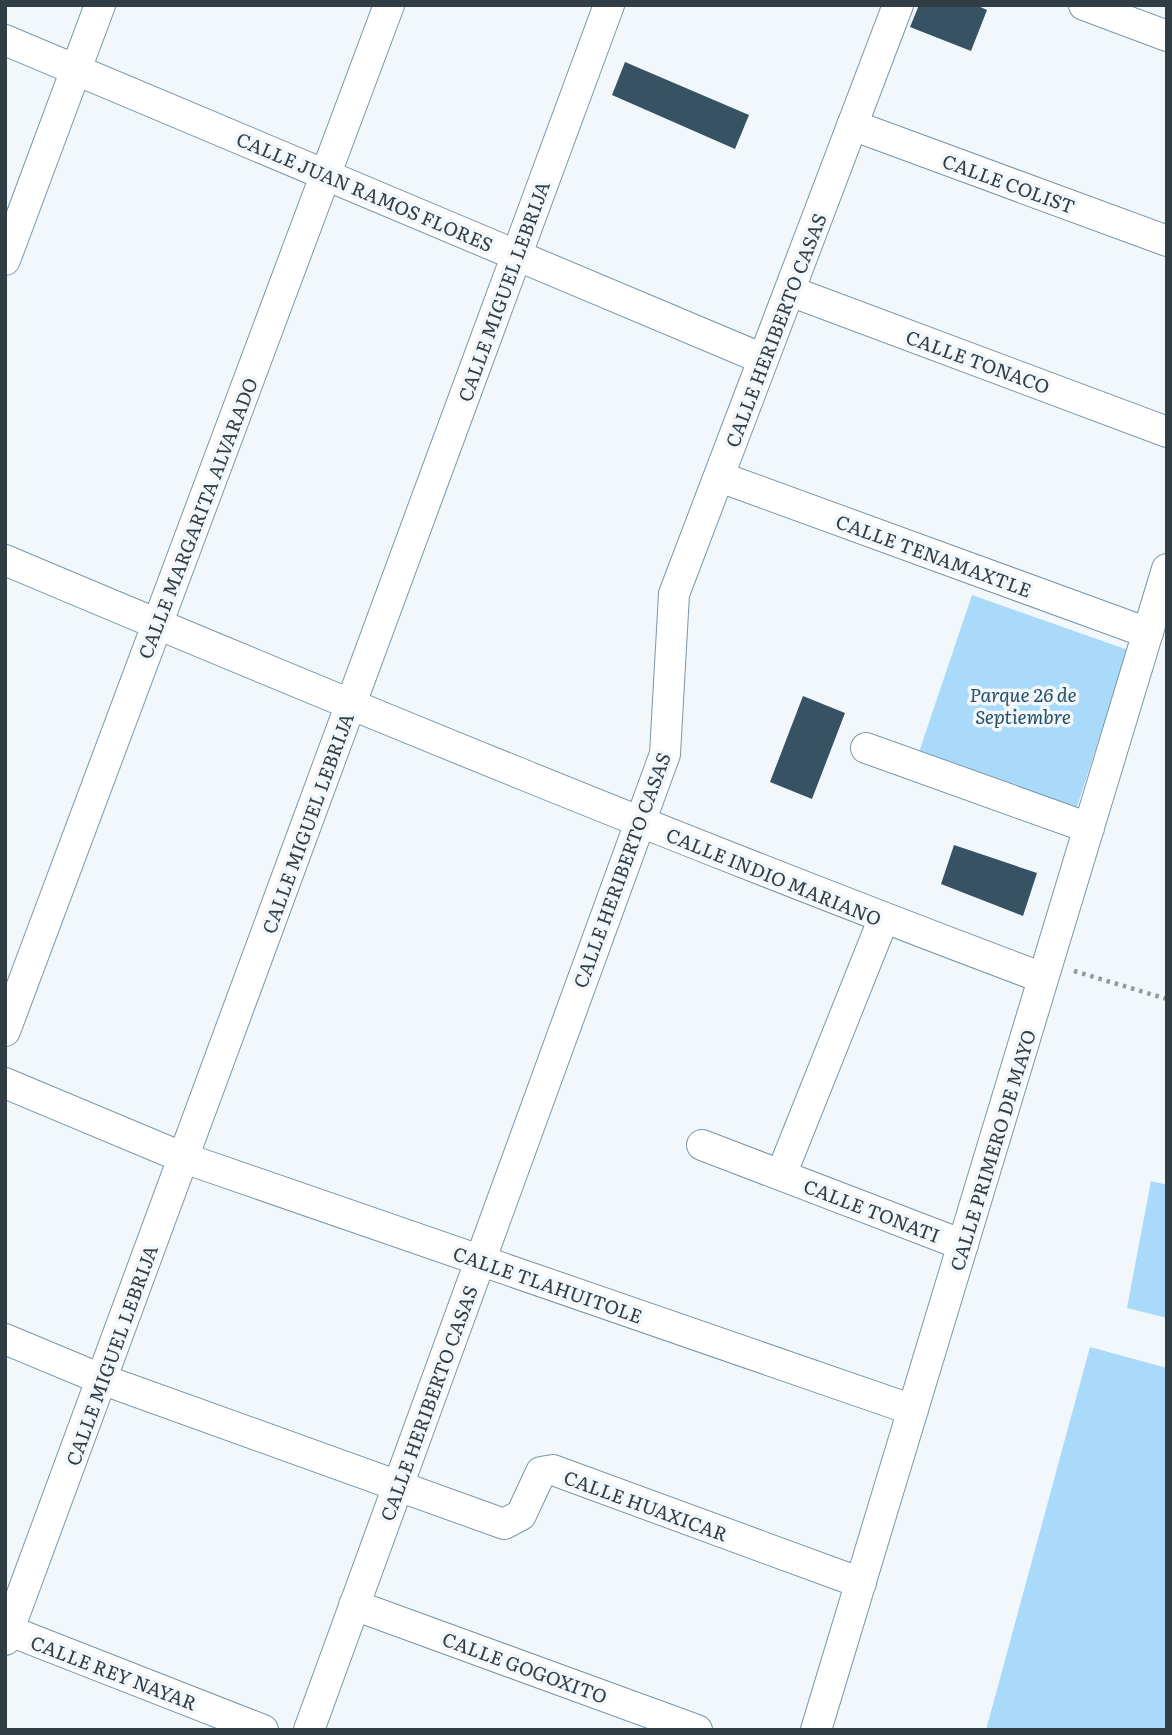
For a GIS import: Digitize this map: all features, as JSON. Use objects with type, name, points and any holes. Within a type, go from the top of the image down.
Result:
[{"type":"street","points":[[5,260],[100,5]]},
{"type":"street","name":"CALLE MARGARITA ALVARADO","points":[[5,1031],[389,5]]},
{"type":"street","name":"CALLE MIGUEL LEBRIJA","points":[[6,1633],[609,5]]},
{"type":"street","name":"CALLE HERIBERTO CASAS","points":[[309,1730],[665,754],[674,594],[898,5]]},
{"type":"street","points":[[1084,5],[1167,36]]},
{"type":"street","name":"CALLE JUAN RAMOS FLORES","points":[[5,40],[763,359]]},
{"type":"street","name":"CALLE COLIST","points":[[852,125],[1167,241]]},
{"type":"street","name":"CALLE TONACO","points":[[790,291],[1167,432]]},
{"type":"street","name":"CALLE TENAMAXTLE","points":[[720,477],[1148,633]]},
{"type":"street","name":"CALLE INDIO MARIANO","points":[[5,560],[350,705],[883,920],[1046,971]]},
{"type":"street","name":"CALLE PRIMERO DE MAYO","points":[[816,1730],[1167,569]]},
{"type":"street","points":[[866,748],[1089,828]]},
{"type":"street","points":[[782,1175],[883,920]]},
{"type":"street","name":"CALLE TLAHUITOLE","points":[[5,1083],[184,1157],[913,1410]]},
{"type":"street","name":"CALLE TONATI","points":[[702,1145],[963,1245]]},
{"type":"street","name":"CALLE HUAXICAR","points":[[5,1339],[102,1379],[504,1524],[521,1515],[541,1472],[553,1470],[861,1583]]},
{"type":"street","name":"CALLE GOGOXITO","points":[[354,1605],[696,1730]]},
{"type":"street","name":"CALLE REY NAYAR","points":[[6,1633],[262,1730]]},
{"type":"path","points":[[1046,971],[1167,999]]},
{"type":"green space","name":"Parque 26 de Septiembre","points":[[972,595],[1128,650],[1074,816],[916,761]]},
{"type":"green space","points":[[1151,1181],[1167,1185],[1167,1318],[1127,1308]]},
{"type":"green space","points":[[1090,1347],[1167,1368],[1167,1730],[986,1730]]},
{"type":"building","points":[[919,5],[976,5],[987,10],[971,51],[910,27]]},
{"type":"building","points":[[625,62],[749,115],[735,149],[612,95]]},
{"type":"building","points":[[803,696],[845,713],[812,799],[770,782]]},
{"type":"building","points":[[954,845],[1037,873],[1023,916],[941,884]]}]
